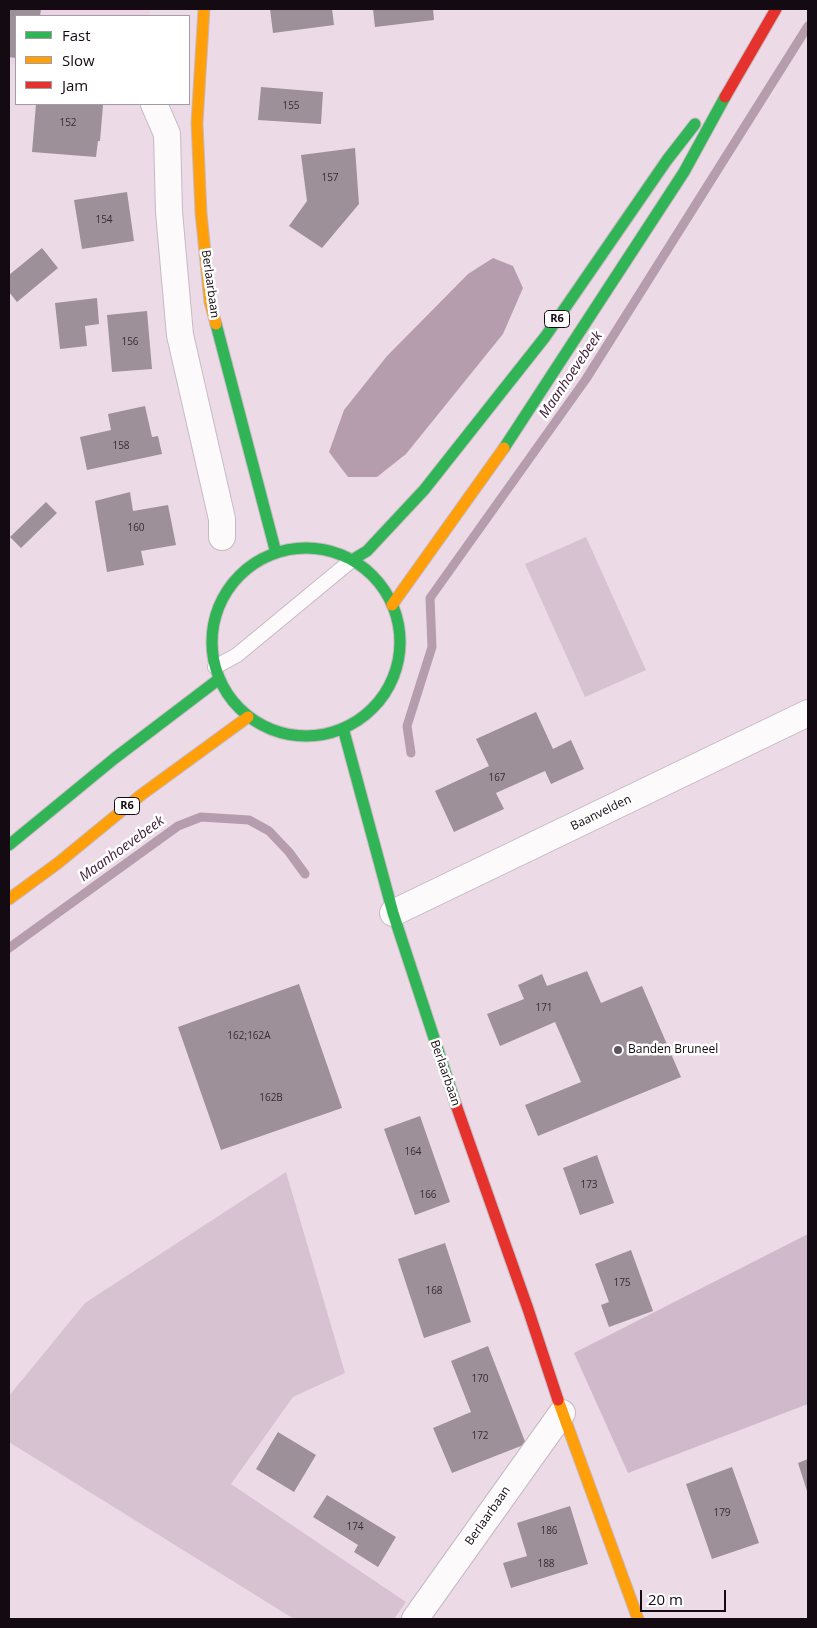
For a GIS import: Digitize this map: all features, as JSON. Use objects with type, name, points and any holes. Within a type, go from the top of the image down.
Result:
[{"type":"main road","name":"Berlaarbaan","points":[[204,9],[195,47],[198,169],[210,302],[276,553]]},
{"type":"main road","name":"R6","points":[[392,605],[488,472],[679,180],[744,62],[776,9]]},
{"type":"main road","name":"R6","points":[[352,560],[367,551],[424,490],[544,337],[667,160],[744,62]]},
{"type":"main road","points":[[291,549],[323,549],[338,553],[352,560],[367,570],[382,586],[398,622],[400,641],[398,659],[385,693],[359,719],[343,728],[319,735],[294,735],[269,729],[248,717],[231,699],[217,673],[212,644],[214,620],[223,598],[236,578],[254,563],[276,553],[291,549]]},
{"type":"main road","points":[[9,845],[217,673]]},
{"type":"main road","name":"R6","points":[[9,899],[58,863],[141,795],[248,717]]},
{"type":"main road","name":"Berlaarbaan","points":[[343,728],[393,913],[444,1071],[528,1309],[562,1413],[638,1619]]},
{"type":"street","points":[[154,105],[167,134],[170,212],[180,336],[222,519],[222,537]]},
{"type":"street","name":"Baanvelden","points":[[393,913],[808,713]]},
{"type":"street","name":"Berlaarbaan","points":[[415,1619],[562,1413]]},
{"type":"lane","points":[[217,673],[352,560]]},
{"type":"shaded area","points":[[9,9],[150,9],[149,15],[15,15],[15,64],[9,64]]},
{"type":"shaded area","points":[[493,258],[513,266],[523,288],[503,334],[406,454],[377,477],[348,477],[329,452],[344,410],[387,356],[468,274]]},
{"type":"shaded area","points":[[586,537],[646,670],[585,697],[525,564]]},
{"type":"shaded area","points":[[286,1172],[345,1373],[293,1397],[231,1484],[406,1602],[394,1619],[294,1619],[9,1442],[9,1396],[85,1303]]},
{"type":"shaded area","points":[[808,1234],[808,1404],[628,1473],[574,1353]]},
{"type":"building","points":[[9,9],[41,9],[40,15],[15,15],[15,58],[9,57]]},
{"type":"building","points":[[270,9],[332,9],[334,25],[273,33]]},
{"type":"building","points":[[373,9],[433,9],[434,20],[375,27]]},
{"type":"building","points":[[261,87],[323,92],[321,124],[258,120]]},
{"type":"building","points":[[36,105],[103,105],[100,141],[98,141],[96,157],[32,152]]},
{"type":"building","points":[[355,148],[359,204],[322,248],[289,226],[307,201],[301,155]]},
{"type":"building","points":[[127,192],[134,241],[82,249],[74,200]]},
{"type":"building","points":[[42,248],[58,268],[17,302],[9,292],[9,275]]},
{"type":"building","points":[[97,298],[99,324],[85,326],[87,346],[60,349],[55,303]]},
{"type":"building","points":[[147,311],[152,369],[112,372],[107,315]]},
{"type":"building","points":[[145,406],[152,437],[158,436],[162,454],[87,470],[80,437],[111,430],[108,414]]},
{"type":"building","points":[[130,492],[133,511],[168,505],[176,545],[141,551],[144,565],[107,572],[95,501]]},
{"type":"building","points":[[46,502],[57,513],[21,548],[10,537]]},
{"type":"building","points":[[536,712],[553,749],[571,740],[584,769],[551,784],[545,771],[496,793],[504,809],[454,832],[435,791],[489,766],[476,739]]},
{"type":"building","name":"Banden Bruneel","points":[[587,971],[601,1003],[642,986],[681,1077],[538,1136],[525,1105],[581,1082],[555,1022],[500,1046],[487,1014],[524,999],[518,985],[542,974],[547,986]]},
{"type":"building","points":[[299,984],[342,1108],[221,1150],[178,1027]]},
{"type":"building","points":[[420,1116],[450,1202],[415,1215],[384,1129]]},
{"type":"building","points":[[597,1155],[614,1203],[580,1215],[563,1168]]},
{"type":"building","points":[[445,1243],[471,1322],[424,1338],[398,1259]]},
{"type":"building","points":[[631,1250],[653,1311],[609,1327],[601,1305],[609,1302],[595,1264]]},
{"type":"building","points":[[488,1346],[526,1444],[452,1473],[433,1428],[471,1412],[451,1361]]},
{"type":"building","points":[[278,1432],[316,1455],[294,1492],[256,1469]]},
{"type":"building","points":[[808,1459],[808,1494],[798,1463]]},
{"type":"building","points":[[732,1467],[759,1543],[712,1559],[686,1484]]},
{"type":"building","points":[[327,1495],[396,1537],[378,1567],[354,1552],[358,1545],[313,1517]]},
{"type":"building","points":[[570,1506],[588,1564],[511,1588],[503,1563],[527,1556],[517,1523]]},
{"type":"waterway","name":"Maanhoevebeek","points":[[411,753],[407,726],[432,647],[430,598],[586,379],[808,26]]},
{"type":"waterway","name":"Maanhoevebeek","points":[[9,948],[178,826],[201,817],[249,820],[269,831],[289,852],[305,874]]},
{"type":"traffic: fast","points":[[504,448],[684,172],[725,97]]},
{"type":"traffic: fast","points":[[352,560],[367,551],[424,490],[545,337],[667,160],[695,124]]},
{"type":"traffic: fast","points":[[216,324],[276,553]]},
{"type":"traffic: fast","points":[[306,548],[342,555],[358,564],[372,576],[384,590],[393,606],[400,642],[393,678],[384,694],[372,708],[358,720],[342,729],[306,736],[270,729],[254,720],[240,708],[228,694],[219,678],[212,642],[219,606],[228,590],[240,576],[254,564],[270,555],[306,548]]},
{"type":"traffic: fast","points":[[9,845],[115,758],[219,679]]},
{"type":"traffic: fast","points":[[343,728],[393,913],[456,1105]]},
{"type":"traffic: slow","points":[[204,9],[197,123],[201,213],[210,302],[216,324]]},
{"type":"traffic: slow","points":[[392,605],[504,448]]},
{"type":"traffic: slow","points":[[9,899],[58,863],[141,795],[248,717]]},
{"type":"traffic: slow","points":[[558,1400],[638,1619]]},
{"type":"traffic: jam","points":[[725,97],[776,9]]},
{"type":"traffic: jam","points":[[456,1105],[558,1400]]},
{"type":"place","name":"Banden Bruneel","points":[[618,1050]]}]
